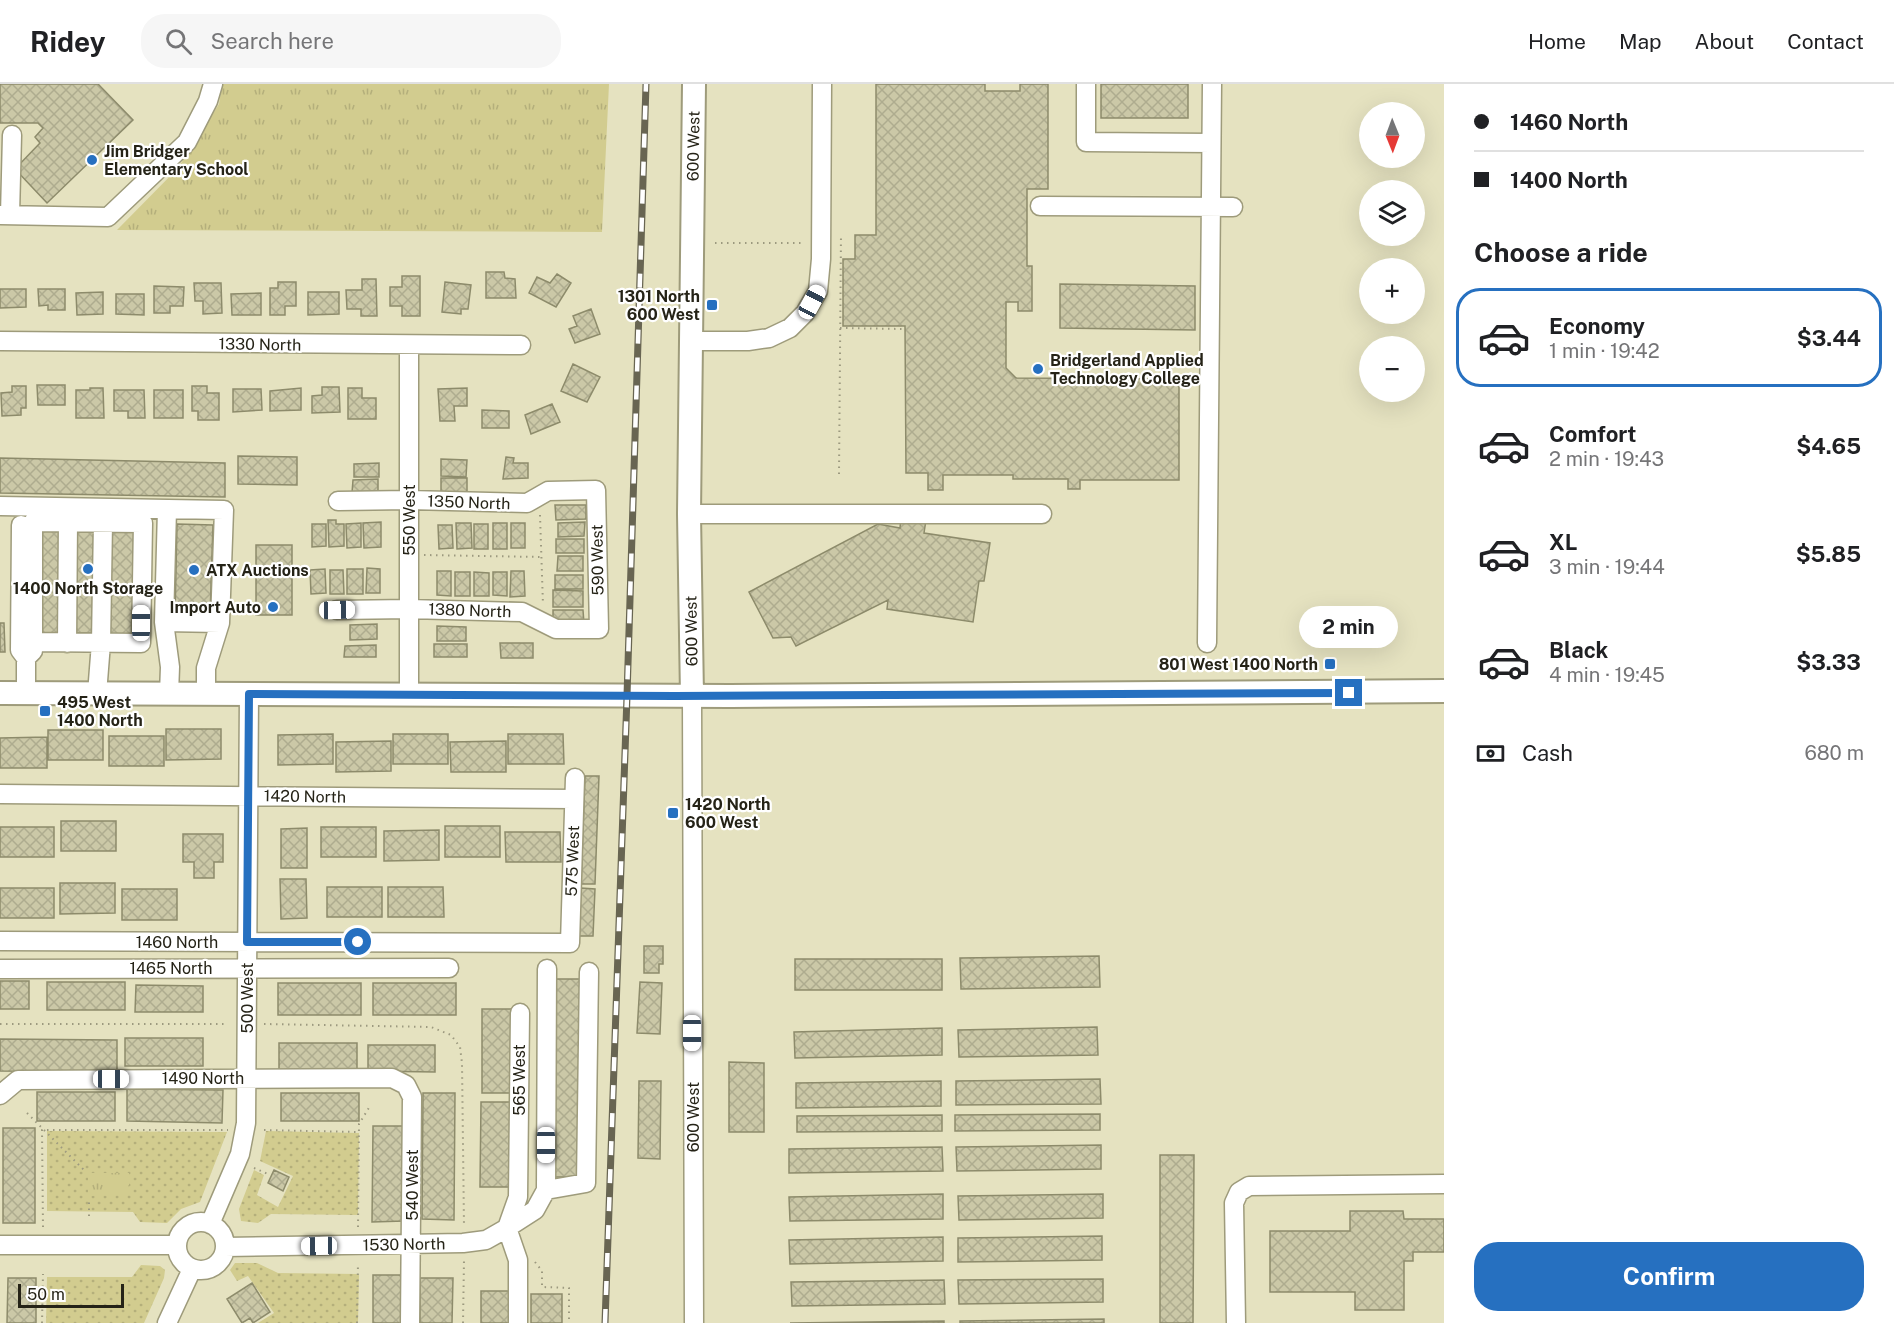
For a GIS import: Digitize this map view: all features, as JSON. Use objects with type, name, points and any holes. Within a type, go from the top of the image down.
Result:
[{"type":"main road","name":"600 West","points":[[692,696],[689,514],[694,84]]},
{"type":"main road","points":[[0,693],[692,696],[1444,691]]},
{"type":"street","points":[[12,135],[5,215],[108,217],[187,142],[208,101],[213,84]]},
{"type":"street","points":[[691,341],[748,341],[770,338],[790,328],[806,313],[818,291],[821,259],[822,84]]},
{"type":"street","points":[[1086,84],[1086,142],[1211,143]]},
{"type":"street","points":[[1207,643],[1212,84]]},
{"type":"street","points":[[1040,206],[1233,207]]},
{"type":"street","name":"1330 North","points":[[0,341],[409,346],[521,345]]},
{"type":"street","name":"550 West","points":[[409,346],[409,695]]},
{"type":"street","name":"1350 North","points":[[339,501],[527,503],[548,491],[596,490]]},
{"type":"street","name":"590 West","points":[[596,490],[599,629]]},
{"type":"street","points":[[0,506],[224,510],[220,623],[206,668],[206,694]]},
{"type":"street","points":[[167,509],[164,622],[170,667],[169,694]]},
{"type":"street","points":[[689,514],[1042,514]]},
{"type":"street","points":[[21,525],[20,650],[29,650],[67,643],[141,643],[143,523],[33,522],[29,650],[26,694]]},
{"type":"street","points":[[67,643],[68,522]]},
{"type":"street","points":[[97,693],[101,643],[103,522]]},
{"type":"street","name":"1380 North","points":[[337,610],[522,612],[556,629],[599,629]]},
{"type":"street","points":[[164,622],[220,623]]},
{"type":"street","name":"500 West","points":[[210,1224],[240,1154],[246,1123],[249,694]]},
{"type":"street","name":"600 West","points":[[692,696],[693,1323]]},
{"type":"street","name":"575 West","points":[[570,943],[575,778]]},
{"type":"street","name":"1420 North","points":[[0,794],[574,799]]},
{"type":"street","name":"1460 North","points":[[0,941],[570,943]]},
{"type":"street","name":"1465 North","points":[[0,969],[449,968]]},
{"type":"street","points":[[547,969],[546,1190],[586,1183],[589,972]]},
{"type":"street","name":"565 West","points":[[507,1228],[519,1197],[520,1013]]},
{"type":"street","name":"1490 North","points":[[1,1093],[18,1080],[393,1078],[406,1085]]},
{"type":"street","name":"540 West","points":[[406,1085],[412,1097],[410,1323]]},
{"type":"street","points":[[1236,1323],[1234,1203],[1239,1192],[1249,1186],[1444,1184]]},
{"type":"street","name":"1530 North","points":[[225,1247],[464,1244],[486,1240],[535,1210],[546,1190]]},
{"type":"street","points":[[195,1223],[210,1224],[221,1233],[225,1247],[223,1255],[214,1266],[199,1270],[192,1269],[180,1259],[177,1245],[182,1231],[195,1223]]},
{"type":"street","points":[[507,1228],[518,1260],[518,1323]]},
{"type":"street","points":[[0,1245],[177,1245]]},
{"type":"street","points":[[167,1323],[192,1269]]},
{"type":"path","points":[[839,474],[841,234]]},
{"type":"path","points":[[715,243],[812,243]]},
{"type":"path","points":[[840,328],[902,328]]},
{"type":"path","points":[[540,515],[543,614]]},
{"type":"path","points":[[422,555],[541,557]]},
{"type":"path","points":[[0,1024],[228,1024]]},
{"type":"path","points":[[358,1227],[359,1124],[370,1106]]},
{"type":"path","points":[[27,1113],[86,1172]]},
{"type":"path","points":[[42,1130],[228,1130]]},
{"type":"path","points":[[42,1130],[43,1227]]},
{"type":"path","points":[[264,1130],[359,1132]]},
{"type":"path","points":[[254,1168],[268,1174]]},
{"type":"path","points":[[89,1200],[89,1216]]},
{"type":"path","points":[[531,1257],[542,1271],[542,1287],[569,1288],[568,1323]]},
{"type":"path","points":[[357,1323],[358,1263]]},
{"type":"path","points":[[464,1264],[464,1323]]},
{"type":"path","points":[[42,1323],[43,1274]]},
{"type":"green space","points":[[222,84],[609,84],[602,232],[117,230],[178,168],[219,104]]},
{"type":"green space","points":[[47,1131],[227,1132],[200,1202],[181,1209],[167,1223],[140,1222],[133,1212],[47,1211]]},
{"type":"green space","points":[[266,1131],[359,1133],[358,1215],[271,1214],[258,1223],[241,1221],[239,1209],[254,1170],[264,1175],[257,1195],[278,1207],[293,1176],[260,1161]]},
{"type":"green space","points":[[88,1173],[129,1173],[129,1195],[88,1196]]},
{"type":"green space","points":[[235,1263],[257,1263],[278,1273],[359,1274],[358,1323],[258,1323],[274,1313],[248,1276],[237,1281],[230,1270]]},
{"type":"green space","points":[[141,1265],[160,1266],[165,1270],[164,1278],[144,1323],[46,1323],[47,1277],[132,1277]]},
{"type":"building","points":[[0,84],[98,84],[133,120],[47,203],[15,169],[40,143],[35,137],[43,128],[38,123],[0,123]]},
{"type":"building","points":[[876,84],[985,84],[985,91],[1020,91],[1020,84],[1048,84],[1048,189],[1027,189],[1027,266],[1032,266],[1032,311],[1018,311],[1018,302],[1006,302],[1006,368],[1016,378],[1179,379],[1179,480],[1080,480],[1080,489],[1068,489],[1068,479],[1013,479],[1013,475],[943,475],[943,490],[928,490],[928,473],[906,473],[905,326],[843,326],[843,259],[855,259],[855,235],[876,235]]},
{"type":"building","points":[[1101,84],[1188,84],[1188,118],[1101,118]]},
{"type":"building","points":[[486,272],[504,272],[505,278],[515,279],[516,298],[486,298]]},
{"type":"building","points":[[557,274],[571,283],[556,307],[529,293],[537,277],[550,283]]},
{"type":"building","points":[[402,276],[420,276],[420,316],[402,316],[402,306],[390,306],[390,287],[402,287]]},
{"type":"building","points":[[362,279],[376,279],[377,316],[361,316],[361,309],[347,309],[346,290],[362,290]]},
{"type":"building","points":[[278,282],[296,282],[296,306],[285,306],[285,315],[270,315],[270,288],[278,288]]},
{"type":"building","points":[[445,282],[471,285],[468,309],[461,309],[461,314],[442,312]]},
{"type":"building","points":[[194,283],[221,283],[222,313],[203,314],[203,301],[195,301]]},
{"type":"building","points":[[1060,284],[1195,286],[1195,330],[1060,328]]},
{"type":"building","points":[[154,286],[184,287],[183,306],[170,306],[170,313],[154,313]]},
{"type":"building","points":[[0,289],[26,289],[26,307],[0,308]]},
{"type":"building","points":[[38,289],[65,289],[65,310],[48,310],[48,305],[39,306]]},
{"type":"building","points":[[103,292],[103,314],[77,315],[76,293]]},
{"type":"building","points":[[308,292],[339,292],[339,314],[308,315]]},
{"type":"building","points":[[261,293],[261,315],[232,315],[231,294]]},
{"type":"building","points":[[116,294],[144,294],[144,315],[116,314]]},
{"type":"building","points":[[591,309],[600,334],[575,343],[569,329],[577,326],[573,316]]},
{"type":"building","points":[[573,364],[600,377],[587,402],[561,391]]},
{"type":"building","points":[[37,385],[65,385],[65,405],[38,405]]},
{"type":"building","points":[[12,386],[26,386],[26,408],[21,408],[21,415],[2,416],[1,393],[12,392]]},
{"type":"building","points":[[192,386],[207,386],[207,393],[219,393],[219,420],[198,420],[198,411],[192,411]]},
{"type":"building","points":[[322,387],[339,387],[340,412],[312,413],[312,396],[322,395]]},
{"type":"building","points":[[90,388],[103,388],[104,418],[76,418],[76,390],[90,390]]},
{"type":"building","points":[[301,388],[301,410],[270,411],[270,391]]},
{"type":"building","points":[[348,388],[362,388],[362,398],[376,398],[376,419],[348,419]]},
{"type":"building","points":[[467,388],[467,406],[454,406],[455,421],[440,421],[438,389]]},
{"type":"building","points":[[233,389],[261,389],[262,410],[233,412]]},
{"type":"building","points":[[114,390],[144,390],[145,418],[128,418],[128,411],[114,411]]},
{"type":"building","points":[[154,390],[183,390],[183,418],[154,418]]},
{"type":"building","points":[[552,404],[560,422],[531,434],[525,415]]},
{"type":"building","points":[[482,410],[509,411],[509,428],[482,428]]},
{"type":"building","points":[[238,456],[297,457],[297,485],[238,484]]},
{"type":"building","points":[[506,457],[514,458],[513,463],[528,463],[528,478],[503,479]]},
{"type":"building","points":[[0,458],[225,463],[225,497],[0,493]]},
{"type":"building","points":[[441,459],[467,460],[466,477],[441,476]]},
{"type":"building","points":[[379,463],[379,477],[354,477],[354,464]]},
{"type":"building","points":[[441,478],[467,478],[467,495],[441,495]]},
{"type":"building","points":[[378,479],[378,493],[352,493],[353,480]]},
{"type":"building","points":[[555,505],[586,505],[586,519],[556,520]]},
{"type":"building","points":[[901,517],[926,520],[924,533],[990,543],[984,581],[979,581],[973,622],[887,609],[888,600],[796,646],[791,637],[773,638],[749,592],[878,524],[900,528]]},
{"type":"building","points":[[328,520],[336,520],[336,524],[344,524],[344,546],[329,547]]},
{"type":"building","points":[[381,522],[381,547],[364,548],[363,523]]},
{"type":"building","points":[[585,522],[584,536],[558,537],[558,523]]},
{"type":"building","points":[[361,523],[361,547],[347,548],[346,524]]},
{"type":"building","points":[[456,523],[471,523],[472,548],[457,549]]},
{"type":"building","points":[[493,523],[507,523],[507,549],[493,549]]},
{"type":"building","points":[[511,523],[525,523],[525,548],[511,548]]},
{"type":"building","name":"ATX Auctions","points":[[177,524],[213,525],[210,616],[175,615]]},
{"type":"building","points":[[312,524],[326,524],[326,546],[312,547]]},
{"type":"building","points":[[474,524],[488,524],[488,549],[474,549]]},
{"type":"building","points":[[74,525],[96,526],[94,639],[73,639]]},
{"type":"building","points":[[438,525],[452,525],[453,548],[439,549]]},
{"type":"building","points":[[39,527],[60,527],[59,639],[38,639]]},
{"type":"building","points":[[108,527],[136,527],[135,639],[106,639]]},
{"type":"building","points":[[556,539],[584,539],[584,553],[556,553]]},
{"type":"building","points":[[256,545],[292,545],[292,615],[256,615]]},
{"type":"building","points":[[558,556],[583,556],[583,571],[557,571]]},
{"type":"building","points":[[367,568],[380,569],[380,593],[366,593]]},
{"type":"building","points":[[325,569],[326,593],[311,594],[310,570]]},
{"type":"building","points":[[347,569],[363,569],[363,594],[347,594]]},
{"type":"building","points":[[330,570],[343,570],[344,594],[330,594]]},
{"type":"building","points":[[437,571],[451,571],[451,596],[437,595]]},
{"type":"building","points":[[511,571],[524,571],[525,596],[510,597]]},
{"type":"building","points":[[455,572],[470,572],[470,596],[455,596]]},
{"type":"building","points":[[474,572],[489,573],[489,596],[474,596]]},
{"type":"building","points":[[493,572],[507,572],[507,596],[493,595]]},
{"type":"building","points":[[555,575],[583,575],[583,589],[555,589]]},
{"type":"building","points":[[553,590],[583,591],[583,607],[553,607]]},
{"type":"building","points":[[553,610],[583,610],[584,624],[553,624]]},
{"type":"building","points":[[0,623],[4,623],[5,652],[0,652]]},
{"type":"building","points":[[377,624],[377,639],[350,640],[350,625]]},
{"type":"building","points":[[437,626],[466,627],[466,641],[437,641]]},
{"type":"building","points":[[500,643],[533,643],[533,658],[501,658]]},
{"type":"building","points":[[434,644],[467,644],[467,657],[434,657]]},
{"type":"building","points":[[376,645],[376,657],[344,657],[345,646]]},
{"type":"building","points":[[166,729],[221,729],[221,759],[166,760]]},
{"type":"building","points":[[48,730],[103,730],[103,760],[48,760]]},
{"type":"building","points":[[333,734],[333,764],[278,765],[278,735]]},
{"type":"building","points":[[393,734],[448,734],[448,764],[393,764]]},
{"type":"building","points":[[508,734],[563,734],[564,764],[508,764]]},
{"type":"building","points":[[109,736],[164,736],[164,766],[109,766]]},
{"type":"building","points":[[47,737],[47,768],[0,768],[0,738]]},
{"type":"building","points":[[391,741],[391,771],[336,772],[336,742]]},
{"type":"building","points":[[506,741],[506,772],[451,772],[450,742]]},
{"type":"building","points":[[585,776],[599,776],[595,884],[581,884]]},
{"type":"building","points":[[61,821],[116,821],[116,851],[61,851]]},
{"type":"building","points":[[445,826],[500,826],[500,857],[445,857]]},
{"type":"building","points":[[0,827],[54,827],[54,857],[0,857]]},
{"type":"building","points":[[321,827],[376,827],[376,857],[321,857]]},
{"type":"building","points":[[307,828],[307,868],[281,868],[281,829]]},
{"type":"building","points":[[439,830],[439,860],[384,861],[384,831]]},
{"type":"building","points":[[505,832],[560,832],[561,862],[506,862]]},
{"type":"building","points":[[183,834],[223,834],[223,862],[214,862],[214,878],[194,878],[194,862],[183,862]]},
{"type":"building","points":[[280,879],[306,879],[307,918],[281,919]]},
{"type":"building","points":[[60,883],[115,883],[115,913],[60,914]]},
{"type":"building","points":[[327,887],[382,887],[382,917],[327,917]]},
{"type":"building","points":[[388,887],[443,887],[444,917],[388,917]]},
{"type":"building","points":[[0,888],[54,888],[54,918],[0,918]]},
{"type":"building","points":[[581,888],[595,889],[593,936],[579,936]]},
{"type":"building","points":[[122,889],[177,889],[177,920],[122,920]]},
{"type":"building","points":[[644,946],[663,946],[663,964],[659,964],[659,973],[644,973]]},
{"type":"building","points":[[1099,956],[1100,987],[961,989],[960,958]]},
{"type":"building","points":[[795,959],[942,959],[942,990],[795,990]]},
{"type":"building","points":[[554,979],[581,979],[580,1177],[554,1177]]},
{"type":"building","points":[[0,981],[29,981],[29,1009],[0,1009]]},
{"type":"building","points":[[47,982],[125,982],[125,1010],[47,1010]]},
{"type":"building","points":[[640,982],[662,983],[660,1034],[637,1033]]},
{"type":"building","points":[[278,983],[361,983],[361,1015],[278,1015]]},
{"type":"building","points":[[373,983],[456,983],[456,1015],[373,1015]]},
{"type":"building","points":[[136,985],[203,986],[203,1012],[135,1012]]},
{"type":"building","points":[[482,1009],[514,1009],[513,1093],[482,1093]]},
{"type":"building","points":[[1097,1027],[1098,1055],[959,1057],[958,1030]]},
{"type":"building","points":[[942,1028],[942,1055],[795,1058],[794,1032]]},
{"type":"building","points":[[125,1038],[203,1038],[203,1066],[125,1066]]},
{"type":"building","points":[[0,1039],[117,1040],[117,1072],[0,1071]]},
{"type":"building","points":[[279,1043],[357,1043],[357,1071],[279,1071]]},
{"type":"building","points":[[368,1045],[435,1045],[435,1072],[368,1071]]},
{"type":"building","points":[[729,1062],[764,1063],[764,1132],[729,1132]]},
{"type":"building","points":[[1100,1079],[1101,1104],[956,1105],[956,1081]]},
{"type":"building","points":[[639,1081],[661,1081],[660,1159],[638,1158]]},
{"type":"building","points":[[941,1081],[941,1106],[796,1108],[796,1083]]},
{"type":"building","points":[[127,1089],[223,1090],[222,1123],[127,1121]]},
{"type":"building","points":[[37,1092],[115,1092],[115,1121],[37,1121]]},
{"type":"building","points":[[281,1093],[359,1093],[359,1121],[281,1121]]},
{"type":"building","points":[[423,1093],[455,1093],[454,1220],[422,1219]]},
{"type":"building","points":[[481,1102],[512,1102],[512,1187],[480,1187]]},
{"type":"building","points":[[1100,1114],[1100,1130],[955,1131],[955,1115]]},
{"type":"building","points":[[942,1115],[942,1131],[797,1132],[797,1116]]},
{"type":"building","points":[[373,1126],[405,1126],[404,1221],[372,1222]]},
{"type":"building","points":[[3,1128],[35,1128],[35,1223],[3,1223]]},
{"type":"building","points":[[1101,1145],[1101,1169],[957,1171],[956,1147]]},
{"type":"building","points":[[942,1147],[943,1171],[789,1173],[789,1149]]},
{"type":"building","points":[[1160,1155],[1194,1155],[1193,1323],[1160,1323]]},
{"type":"building","points":[[274,1170],[289,1177],[283,1191],[268,1183]]},
{"type":"building","points":[[943,1194],[943,1219],[790,1221],[789,1197]]},
{"type":"building","points":[[1103,1194],[1103,1218],[959,1220],[958,1196]]},
{"type":"building","points":[[1350,1211],[1403,1211],[1404,1219],[1444,1219],[1444,1252],[1413,1252],[1413,1261],[1404,1261],[1404,1310],[1355,1310],[1355,1292],[1270,1292],[1270,1231],[1350,1231]]},
{"type":"building","points":[[1102,1236],[1102,1260],[958,1262],[958,1238]]},
{"type":"building","points":[[943,1237],[943,1261],[790,1264],[789,1240]]},
{"type":"building","points":[[373,1275],[405,1275],[405,1323],[373,1323]]},
{"type":"building","points":[[8,1278],[36,1278],[36,1323],[7,1323]]},
{"type":"building","points":[[420,1278],[453,1278],[452,1323],[420,1323]]},
{"type":"building","points":[[1103,1279],[1103,1302],[959,1304],[958,1280]]},
{"type":"building","points":[[944,1280],[945,1304],[792,1306],[791,1282]]},
{"type":"building","points":[[252,1283],[270,1312],[253,1323],[250,1318],[242,1323],[227,1299]]},
{"type":"building","points":[[481,1291],[512,1291],[512,1323],[481,1323]]},
{"type":"building","points":[[531,1294],[562,1294],[562,1323],[531,1323]]},
{"type":"building","points":[[1104,1319],[1104,1323],[960,1323],[960,1321]]},
{"type":"building","points":[[944,1321],[944,1323],[790,1323]]},
{"type":"railway","points":[[605,1323],[646,84]]},
{"type":"place","name":"Jim Bridger Elementary School","points":[[92,160]]},
{"type":"place","name":"1301 North 600 West","points":[[712,305]]},
{"type":"place","name":"Bridgerland Applied Technology College","points":[[1038,369]]},
{"type":"place","name":"1400 North Storage","points":[[88,569]]},
{"type":"place","name":"ATX Auctions","points":[[194,570]]},
{"type":"place","name":"Import Auto","points":[[273,607]]},
{"type":"place","name":"801 West 1400 North","points":[[1330,664]]},
{"type":"place","name":"495 West 1400 North","points":[[45,711]]},
{"type":"place","name":"1420 North 600 West","points":[[673,813]]},
{"type":"route","points":[[358,942],[247,942],[249,694],[675,696],[1349,693]]}]
